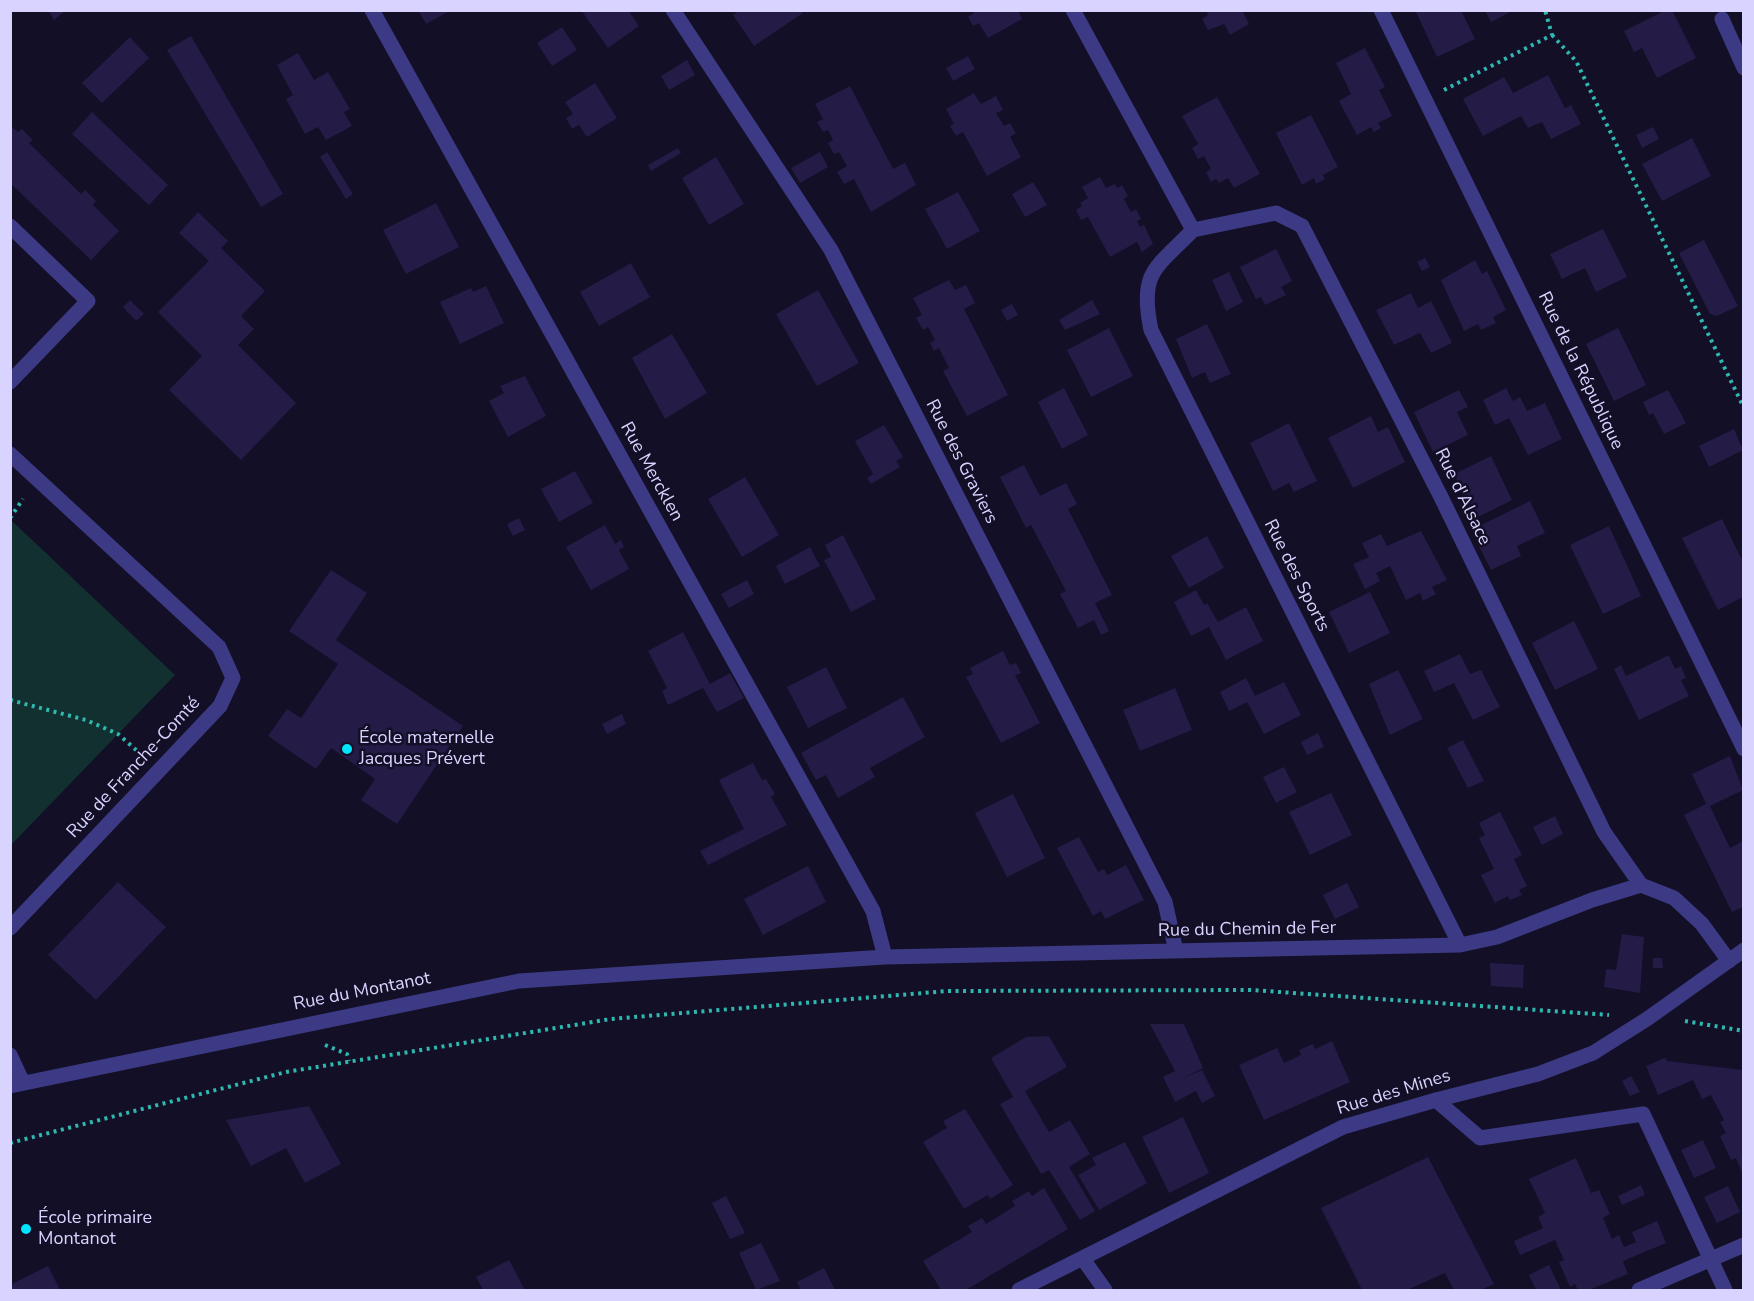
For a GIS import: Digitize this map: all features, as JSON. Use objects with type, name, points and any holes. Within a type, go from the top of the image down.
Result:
[{"type":"street","name":"Rue Mercklen","points":[[372,10],[873,911],[885,957]]},
{"type":"street","name":"Rue des Graviers","points":[[673,10],[831,250],[1165,902],[1176,951]]},
{"type":"street","points":[[1073,10],[1193,230]]},
{"type":"street","name":"Rue de la République","points":[[1381,10],[1743,749]]},
{"type":"street","points":[[1722,19],[1743,68]]},
{"type":"street","name":"Rue d'Alsace","points":[[1193,230],[1276,213],[1302,226],[1441,497],[1604,831],[1641,885]]},
{"type":"street","points":[[10,226],[88,301],[10,382]]},
{"type":"street","name":"Rue des Sports","points":[[1193,230],[1159,265],[1147,284],[1145,301],[1151,330],[1460,945]]},
{"type":"street","name":"Rue de Franche-Comté","points":[[10,454],[219,647],[233,678],[220,706],[10,928]]},
{"type":"street","name":"Rue du Chemin de Fer","points":[[725,966],[885,957],[1460,945],[1497,937],[1592,900],[1641,885]]},
{"type":"street","points":[[1641,885],[1674,898],[1702,924],[1729,961]]},
{"type":"street","name":"Rue des Mines","points":[[1019,1290],[1343,1127],[1538,1074],[1593,1053],[1743,950]]},
{"type":"street","name":"Rue du Montanot","points":[[17,1085],[519,981],[725,966]]},
{"type":"street","points":[[10,1055],[17,1085]]},
{"type":"street","points":[[1436,1100],[1480,1138],[1643,1114],[1725,1290]]},
{"type":"street","points":[[1639,1290],[1743,1245]]},
{"type":"street","points":[[1083,1259],[1105,1290]]},
{"type":"path","points":[[1545,10],[1552,35],[1576,62],[1743,408]]},
{"type":"path","points":[[1425,100],[1552,35]]},
{"type":"path","points":[[10,700],[86,720],[118,734],[158,771]]},
{"type":"path","points":[[10,1143],[286,1072],[611,1018],[948,991],[1251,990],[1535,1008],[1693,1022],[1743,1031]]},
{"type":"green space","points":[[11,520],[175,675],[11,845]]},
{"type":"building","points":[[48,10],[66,10],[54,20]]},
{"type":"building","points":[[418,10],[451,10],[426,24]]},
{"type":"building","points":[[581,10],[628,10],[639,26],[608,48]]},
{"type":"building","points":[[740,10],[801,10],[803,13],[754,46],[733,15]]},
{"type":"building","points":[[973,10],[1018,10],[1022,19],[988,38],[979,23],[973,26],[968,17],[974,13]]},
{"type":"building","points":[[1205,10],[1247,10],[1243,12],[1249,24],[1230,35],[1224,24],[1208,30],[1202,19],[1208,15]]},
{"type":"building","points":[[1415,10],[1461,10],[1475,39],[1437,57]]},
{"type":"building","points":[[1485,10],[1514,10],[1491,22]]},
{"type":"building","points":[[1666,10],[1672,10],[1696,58],[1657,78],[1642,48],[1634,52],[1624,31]]},
{"type":"building","points":[[562,27],[577,50],[552,66],[537,43]]},
{"type":"building","points":[[191,36],[283,194],[261,207],[167,50]]},
{"type":"building","points":[[130,37],[149,58],[102,103],[82,83]]},
{"type":"building","points":[[1365,48],[1385,87],[1379,90],[1392,116],[1378,123],[1381,128],[1374,132],[1371,127],[1357,135],[1339,101],[1351,94],[1336,63]]},
{"type":"building","points":[[298,53],[314,80],[328,72],[350,109],[344,112],[352,126],[326,140],[318,127],[305,134],[286,99],[293,95],[277,65]]},
{"type":"building","points":[[968,56],[975,69],[953,81],[946,68]]},
{"type":"building","points":[[687,60],[695,75],[669,90],[661,76]]},
{"type":"building","points":[[1548,75],[1565,108],[1571,105],[1581,124],[1551,139],[1542,122],[1528,128],[1521,116],[1483,136],[1463,99],[1504,77],[1513,93]]},
{"type":"building","points":[[595,83],[617,118],[587,137],[579,125],[572,129],[566,118],[573,114],[565,102]]},
{"type":"building","points":[[850,86],[893,169],[905,163],[916,185],[871,212],[854,179],[844,184],[837,172],[847,166],[839,152],[834,154],[828,143],[833,140],[828,130],[823,132],[817,122],[823,119],[815,104]]},
{"type":"building","points":[[974,93],[981,104],[996,96],[1003,110],[996,113],[1004,126],[1010,123],[1016,133],[1010,137],[1021,157],[987,176],[963,132],[956,136],[950,126],[954,124],[946,109]]},
{"type":"building","points":[[1217,97],[1260,174],[1234,188],[1228,178],[1219,183],[1216,179],[1211,182],[1206,172],[1211,169],[1204,156],[1198,159],[1192,148],[1198,144],[1182,116]]},
{"type":"building","points":[[92,112],[168,185],[149,205],[72,134]]},
{"type":"building","points":[[1311,115],[1338,167],[1323,175],[1325,179],[1316,184],[1314,178],[1302,185],[1276,133]]},
{"type":"building","points":[[10,126],[18,132],[22,129],[33,140],[29,143],[81,194],[85,190],[96,201],[93,205],[119,231],[91,260],[10,183]]},
{"type":"building","points":[[1653,127],[1659,139],[1642,148],[1636,135]]},
{"type":"building","points":[[1692,138],[1711,176],[1662,201],[1642,164]]},
{"type":"building","points":[[678,148],[681,153],[651,171],[648,165]]},
{"type":"building","points":[[327,152],[353,194],[346,199],[320,157]]},
{"type":"building","points":[[820,152],[828,167],[800,183],[791,168]]},
{"type":"building","points":[[716,157],[744,204],[709,225],[682,178]]},
{"type":"building","points":[[1100,177],[1106,188],[1115,184],[1117,188],[1122,185],[1128,196],[1124,199],[1131,212],[1136,209],[1141,219],[1137,221],[1140,227],[1144,225],[1153,244],[1142,252],[1137,242],[1110,257],[1088,217],[1081,220],[1076,210],[1082,206],[1080,203],[1088,198],[1082,187]]},
{"type":"building","points":[[1033,182],[1047,205],[1025,217],[1012,194]]},
{"type":"building","points":[[958,192],[980,231],[947,249],[925,209]]},
{"type":"building","points":[[436,203],[459,247],[406,274],[383,230]]},
{"type":"building","points":[[198,212],[228,241],[221,248],[265,291],[241,316],[254,329],[238,345],[296,403],[241,460],[169,390],[202,356],[158,312],[209,261],[179,233]]},
{"type":"building","points":[[1603,229],[1627,277],[1596,292],[1585,268],[1562,279],[1550,254]]},
{"type":"building","points":[[1704,240],[1738,306],[1717,316],[1710,314],[1679,253]]},
{"type":"building","points":[[1276,249],[1292,281],[1281,287],[1286,295],[1265,305],[1261,297],[1256,299],[1240,267]]},
{"type":"building","points":[[1425,258],[1430,267],[1422,271],[1417,262]]},
{"type":"building","points":[[1475,260],[1482,274],[1487,271],[1506,310],[1493,317],[1496,323],[1481,330],[1478,324],[1464,331],[1441,280]]},
{"type":"building","points":[[631,263],[650,297],[599,326],[580,292]]},
{"type":"building","points":[[1229,272],[1243,302],[1226,311],[1212,280]]},
{"type":"building","points":[[949,280],[955,290],[966,285],[975,303],[964,309],[1008,395],[967,416],[943,371],[949,368],[939,348],[934,351],[930,343],[935,340],[928,327],[923,330],[916,318],[922,315],[913,298]]},
{"type":"building","points":[[486,286],[504,323],[460,344],[440,302],[471,288],[473,292]]},
{"type":"building","points":[[818,290],[859,363],[817,386],[776,314]]},
{"type":"building","points":[[1411,293],[1418,308],[1431,301],[1452,343],[1431,353],[1420,333],[1394,345],[1376,310]]},
{"type":"building","points":[[130,300],[144,314],[136,321],[123,307]]},
{"type":"building","points":[[1092,300],[1100,314],[1065,330],[1059,320]]},
{"type":"building","points":[[1012,304],[1018,315],[1007,321],[1001,310]]},
{"type":"building","points":[[1207,324],[1231,374],[1210,383],[1205,372],[1192,378],[1176,339]]},
{"type":"building","points":[[1109,328],[1133,376],[1091,397],[1067,350]]},
{"type":"building","points":[[1618,328],[1646,385],[1614,401],[1586,344]]},
{"type":"building","points":[[672,334],[707,393],[665,419],[632,358]]},
{"type":"building","points":[[525,376],[546,416],[508,437],[489,401],[504,393],[500,386]]},
{"type":"building","points":[[1064,388],[1088,435],[1062,449],[1038,402]]},
{"type":"building","points":[[1506,388],[1513,401],[1520,397],[1527,411],[1545,403],[1562,439],[1528,455],[1509,418],[1495,425],[1483,400]]},
{"type":"building","points":[[1459,390],[1468,407],[1457,412],[1468,435],[1433,452],[1414,412]]},
{"type":"building","points":[[1668,390],[1686,423],[1664,434],[1653,413],[1649,415],[1643,402]]},
{"type":"building","points":[[1371,416],[1378,432],[1388,427],[1405,462],[1353,488],[1328,438]]},
{"type":"building","points":[[1289,423],[1317,481],[1294,492],[1289,483],[1273,491],[1250,443]]},
{"type":"building","points":[[884,425],[903,457],[896,461],[900,467],[871,484],[867,478],[873,474],[855,441]]},
{"type":"building","points":[[1734,429],[1743,450],[1709,467],[1699,446]]},
{"type":"building","points":[[1491,456],[1512,500],[1476,518],[1454,474]]},
{"type":"building","points":[[1024,465],[1040,496],[1066,483],[1077,504],[1068,509],[1112,595],[1095,603],[1109,631],[1101,635],[1094,620],[1078,628],[1060,594],[1066,591],[1031,525],[1026,528],[1000,477]]},
{"type":"building","points":[[575,471],[593,503],[559,522],[541,489]]},
{"type":"building","points":[[745,477],[779,535],[742,557],[708,499]]},
{"type":"building","points":[[1530,501],[1545,533],[1517,546],[1521,556],[1491,570],[1471,530]]},
{"type":"building","points":[[519,518],[525,530],[513,536],[507,524]]},
{"type":"building","points":[[1722,519],[1743,562],[1743,597],[1718,610],[1682,538]]},
{"type":"building","points":[[605,525],[615,544],[621,540],[624,547],[619,550],[629,569],[591,590],[566,547]]},
{"type":"building","points":[[1609,526],[1641,596],[1603,614],[1570,545]]},
{"type":"building","points":[[1421,531],[1447,580],[1432,587],[1436,594],[1423,601],[1420,593],[1406,600],[1390,566],[1376,573],[1380,581],[1365,589],[1353,564],[1369,557],[1362,543],[1381,534],[1387,546]]},
{"type":"building","points":[[843,535],[876,599],[851,612],[824,560],[831,557],[825,545]]},
{"type":"building","points":[[1207,536],[1224,568],[1189,588],[1171,556]]},
{"type":"building","points":[[810,547],[820,566],[785,584],[776,566]]},
{"type":"building","points":[[331,570],[367,593],[336,640],[463,726],[397,824],[361,800],[375,779],[331,748],[316,769],[268,736],[287,709],[301,718],[338,664],[289,631]]},
{"type":"building","points":[[747,580],[754,594],[729,608],[721,594]]},
{"type":"building","points":[[1196,590],[1204,605],[1207,603],[1218,622],[1246,607],[1263,641],[1226,660],[1209,627],[1191,636],[1174,602]]},
{"type":"building","points":[[1370,592],[1390,633],[1349,653],[1329,612]]},
{"type":"building","points":[[1574,621],[1598,669],[1555,690],[1532,643]]},
{"type":"building","points":[[683,632],[710,684],[730,673],[744,698],[717,712],[703,688],[668,705],[662,691],[667,688],[648,651]]},
{"type":"building","points":[[1003,651],[1010,665],[1016,663],[1021,673],[1015,675],[1040,723],[1001,743],[966,677],[973,674],[970,668]]},
{"type":"building","points":[[1460,654],[1470,674],[1481,670],[1500,707],[1473,720],[1454,683],[1434,692],[1424,671]]},
{"type":"building","points":[[1669,655],[1675,669],[1681,666],[1686,678],[1681,680],[1689,696],[1639,720],[1614,669],[1621,665],[1626,676]]},
{"type":"building","points":[[826,667],[847,708],[808,728],[787,687]]},
{"type":"building","points":[[1398,670],[1423,719],[1390,735],[1369,684]]},
{"type":"building","points":[[1246,678],[1255,696],[1284,682],[1301,715],[1264,734],[1247,702],[1229,711],[1220,692]]},
{"type":"building","points":[[1175,688],[1192,730],[1140,751],[1123,710]]},
{"type":"building","points":[[903,697],[925,737],[870,768],[875,777],[838,798],[826,775],[816,780],[801,753]]},
{"type":"building","points":[[622,714],[626,724],[607,734],[602,724]]},
{"type":"building","points":[[1318,733],[1324,747],[1307,755],[1301,742]]},
{"type":"building","points":[[1463,740],[1484,781],[1468,788],[1447,748]]},
{"type":"building","points":[[1730,756],[1743,790],[1710,806],[1730,848],[1743,841],[1743,907],[1732,912],[1684,815],[1706,804],[1692,774]]},
{"type":"building","points":[[753,763],[762,780],[766,779],[775,794],[771,797],[787,825],[708,865],[700,851],[744,829],[719,780]]},
{"type":"building","points":[[1284,767],[1297,792],[1276,803],[1263,777]]},
{"type":"building","points":[[1331,793],[1352,835],[1310,855],[1289,812]]},
{"type":"building","points":[[1013,794],[1045,858],[1007,877],[975,813]]},
{"type":"building","points":[[1500,812],[1522,855],[1514,859],[1527,886],[1519,890],[1522,895],[1510,900],[1508,896],[1495,903],[1481,875],[1494,869],[1479,838],[1485,835],[1479,823]]},
{"type":"building","points":[[1555,816],[1563,834],[1542,845],[1533,827]]},
{"type":"building","points":[[1079,837],[1098,872],[1104,869],[1107,875],[1126,865],[1144,900],[1105,919],[1101,911],[1093,916],[1057,848]]},
{"type":"building","points":[[808,866],[826,902],[763,935],[744,899]]},
{"type":"building","points":[[118,882],[166,927],[96,1000],[48,955]]},
{"type":"building","points":[[1347,883],[1359,907],[1335,919],[1323,895]]},
{"type":"building","points":[[1622,934],[1644,937],[1640,993],[1604,987],[1606,969],[1616,970]]},
{"type":"building","points":[[1653,958],[1662,958],[1663,968],[1653,968]]},
{"type":"building","points":[[1490,963],[1524,965],[1523,988],[1491,986]]},
{"type":"building","points":[[1150,1024],[1184,1024],[1203,1068],[1179,1080],[1202,1070],[1215,1096],[1202,1103],[1196,1091],[1175,1102],[1163,1077],[1175,1071]]},
{"type":"building","points":[[1049,1036],[1067,1067],[1025,1091],[1049,1132],[1070,1120],[1090,1154],[1069,1167],[1095,1211],[1080,1220],[1049,1170],[1041,1174],[1000,1104],[1013,1097],[991,1058],[1026,1037]]},
{"type":"building","points":[[1332,1041],[1350,1082],[1264,1120],[1239,1065],[1277,1048],[1284,1063],[1301,1055],[1299,1050],[1313,1044],[1315,1049]]},
{"type":"building","points":[[1665,1058],[1667,1061],[1743,1070],[1743,1175],[1736,1158],[1731,1160],[1720,1136],[1726,1133],[1720,1122],[1724,1120],[1711,1095],[1702,1099],[1693,1080],[1658,1095],[1646,1066]]},
{"type":"building","points":[[1631,1076],[1640,1092],[1630,1096],[1622,1081]]},
{"type":"building","points":[[309,1106],[341,1164],[305,1183],[286,1148],[251,1166],[226,1120]]},
{"type":"building","points":[[965,1109],[1013,1185],[990,1199],[988,1195],[964,1209],[923,1142],[947,1128],[943,1121]]},
{"type":"building","points":[[1183,1117],[1209,1173],[1169,1193],[1142,1137]]},
{"type":"building","points":[[1703,1140],[1716,1168],[1694,1178],[1681,1150]]},
{"type":"building","points":[[1125,1142],[1147,1183],[1099,1210],[1078,1175],[1096,1165],[1092,1158]]},
{"type":"building","points":[[1428,1157],[1494,1284],[1481,1290],[1454,1290],[1445,1273],[1407,1290],[1362,1290],[1321,1208]]},
{"type":"building","points":[[1576,1158],[1591,1193],[1599,1190],[1610,1214],[1603,1218],[1612,1239],[1619,1235],[1624,1247],[1636,1242],[1632,1232],[1657,1221],[1666,1243],[1623,1261],[1628,1274],[1589,1290],[1578,1290],[1575,1284],[1570,1287],[1559,1262],[1564,1260],[1555,1240],[1520,1255],[1514,1241],[1543,1228],[1538,1217],[1545,1213],[1529,1179]]},
{"type":"building","points":[[1641,1185],[1645,1195],[1622,1205],[1618,1196]]},
{"type":"building","points":[[1728,1186],[1740,1212],[1717,1223],[1704,1197]]},
{"type":"building","points":[[1044,1188],[1068,1229],[966,1290],[941,1290],[923,1261],[972,1232],[968,1226],[982,1218],[986,1224],[1015,1206],[1012,1201],[1029,1191],[1032,1196]]},
{"type":"building","points":[[726,1196],[745,1233],[730,1239],[712,1203]]},
{"type":"building","points":[[761,1243],[780,1281],[756,1290],[739,1253]]},
{"type":"building","points":[[509,1260],[525,1290],[483,1290],[476,1277]]},
{"type":"building","points":[[1549,1265],[1561,1290],[1536,1290],[1529,1275]]},
{"type":"building","points":[[48,1266],[60,1290],[12,1290],[10,1285]]},
{"type":"building","points":[[824,1268],[835,1290],[801,1290],[797,1282]]},
{"type":"place","name":"École maternelle Jacques Prévert","points":[[347,749]]},
{"type":"place","name":"École primaire Montanot","points":[[26,1229]]}]
